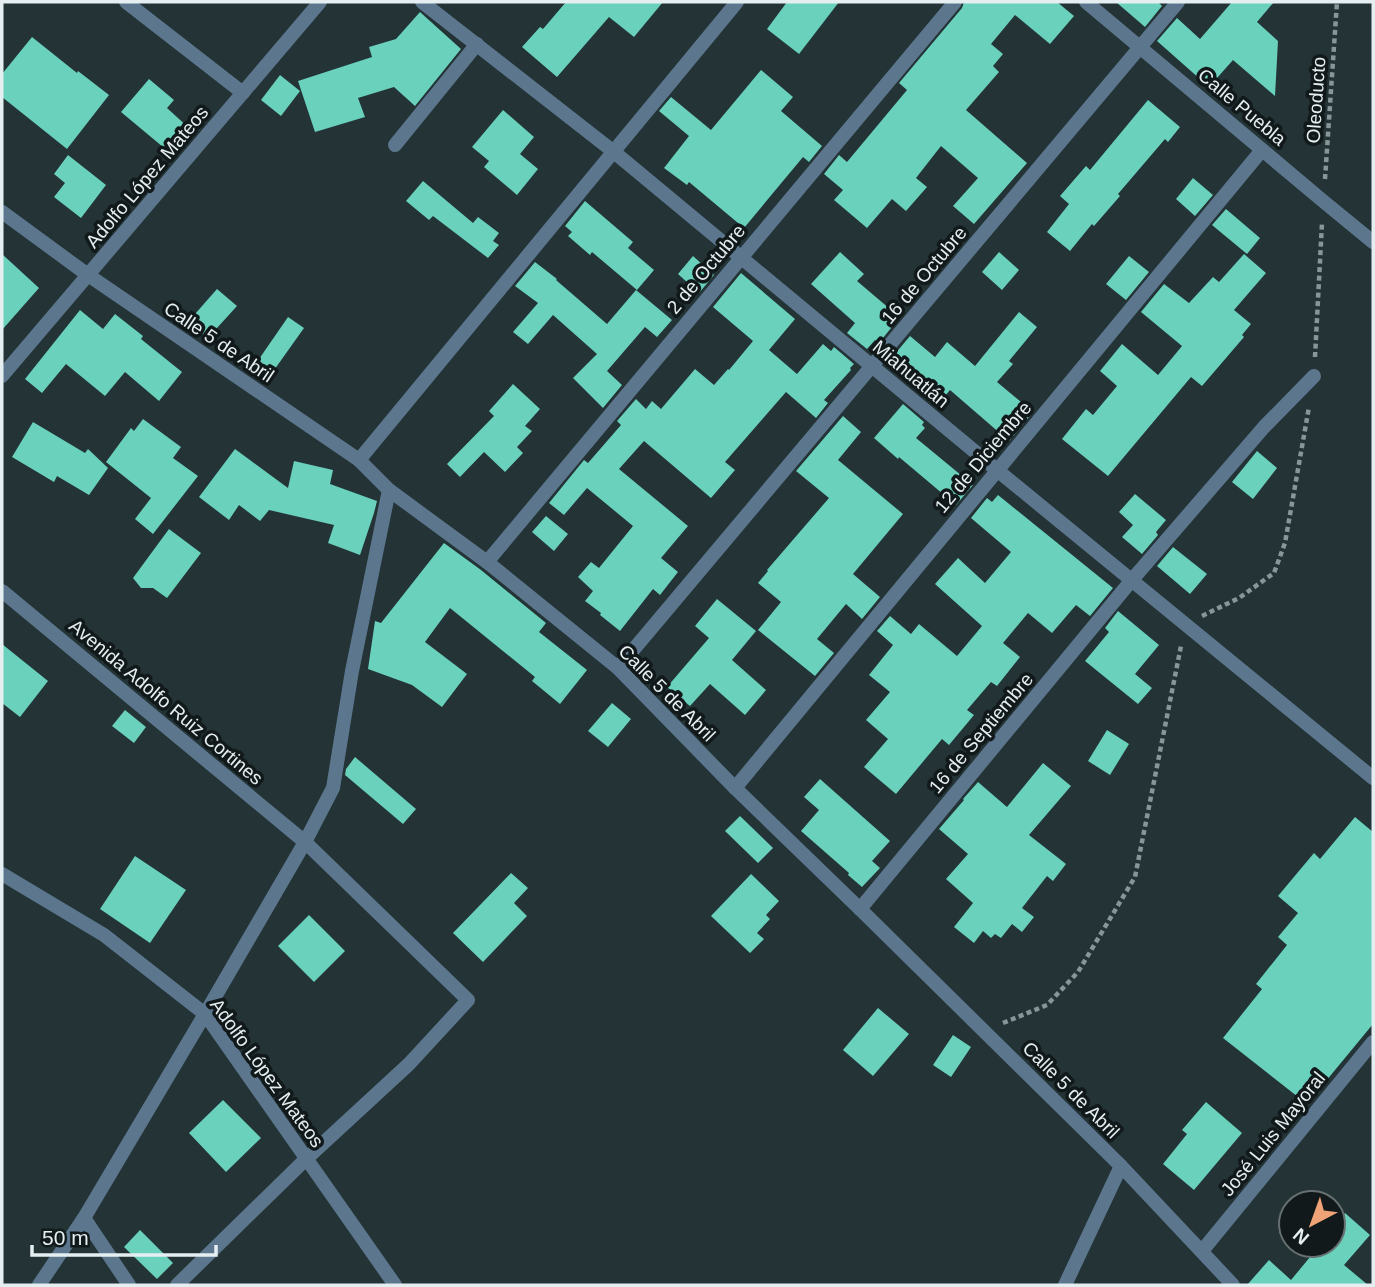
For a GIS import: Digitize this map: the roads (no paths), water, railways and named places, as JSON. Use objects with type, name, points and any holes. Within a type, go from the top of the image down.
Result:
[{"type":"street","points":[[126,2],[243,93]]},
{"type":"street","name":"Adolfo López Mateos","points":[[2,376],[320,2]]},
{"type":"street","name":"Miahuatlán","points":[[422,2],[614,152],[1373,778]]},
{"type":"street","points":[[359,460],[737,2]]},
{"type":"street","name":"2 de Octubre","points":[[487,562],[955,2]]},
{"type":"street","name":"Calle Puebla","points":[[1086,2],[1373,242]]},
{"type":"street","name":"16 de Octubre","points":[[618,668],[1178,2]]},
{"type":"street","points":[[396,145],[477,44]]},
{"type":"street","name":"12 de Diciembre","points":[[735,789],[1262,150]]},
{"type":"street","name":"Calle 5 de Abril","points":[[2,212],[88,275],[359,460],[389,490],[487,562],[618,668],[735,789],[1121,1166],[1233,1285]]},
{"type":"street","name":"16 de Septiembre","points":[[860,909],[1131,581],[1265,427],[1314,376]]},
{"type":"street","points":[[39,1285],[84,1218],[205,1014],[305,842],[332,788],[352,671],[389,490]]},
{"type":"street","name":"Avenida Adolfo Ruiz Cortines","points":[[2,591],[305,842],[468,1000],[409,1064],[306,1159]]},
{"type":"street","name":"Adolfo López Mateos","points":[[2,874],[104,935],[205,1014],[395,1285]]},
{"type":"street","name":"José Luis Mayoral","points":[[1202,1251],[1373,1042]]},
{"type":"street","points":[[177,1285],[306,1159]]},
{"type":"street","points":[[1065,1285],[1121,1166]]},
{"type":"street","points":[[84,1218],[129,1285]]},
{"type":"street","points":[[1072,1271],[1083,1285]]}]
